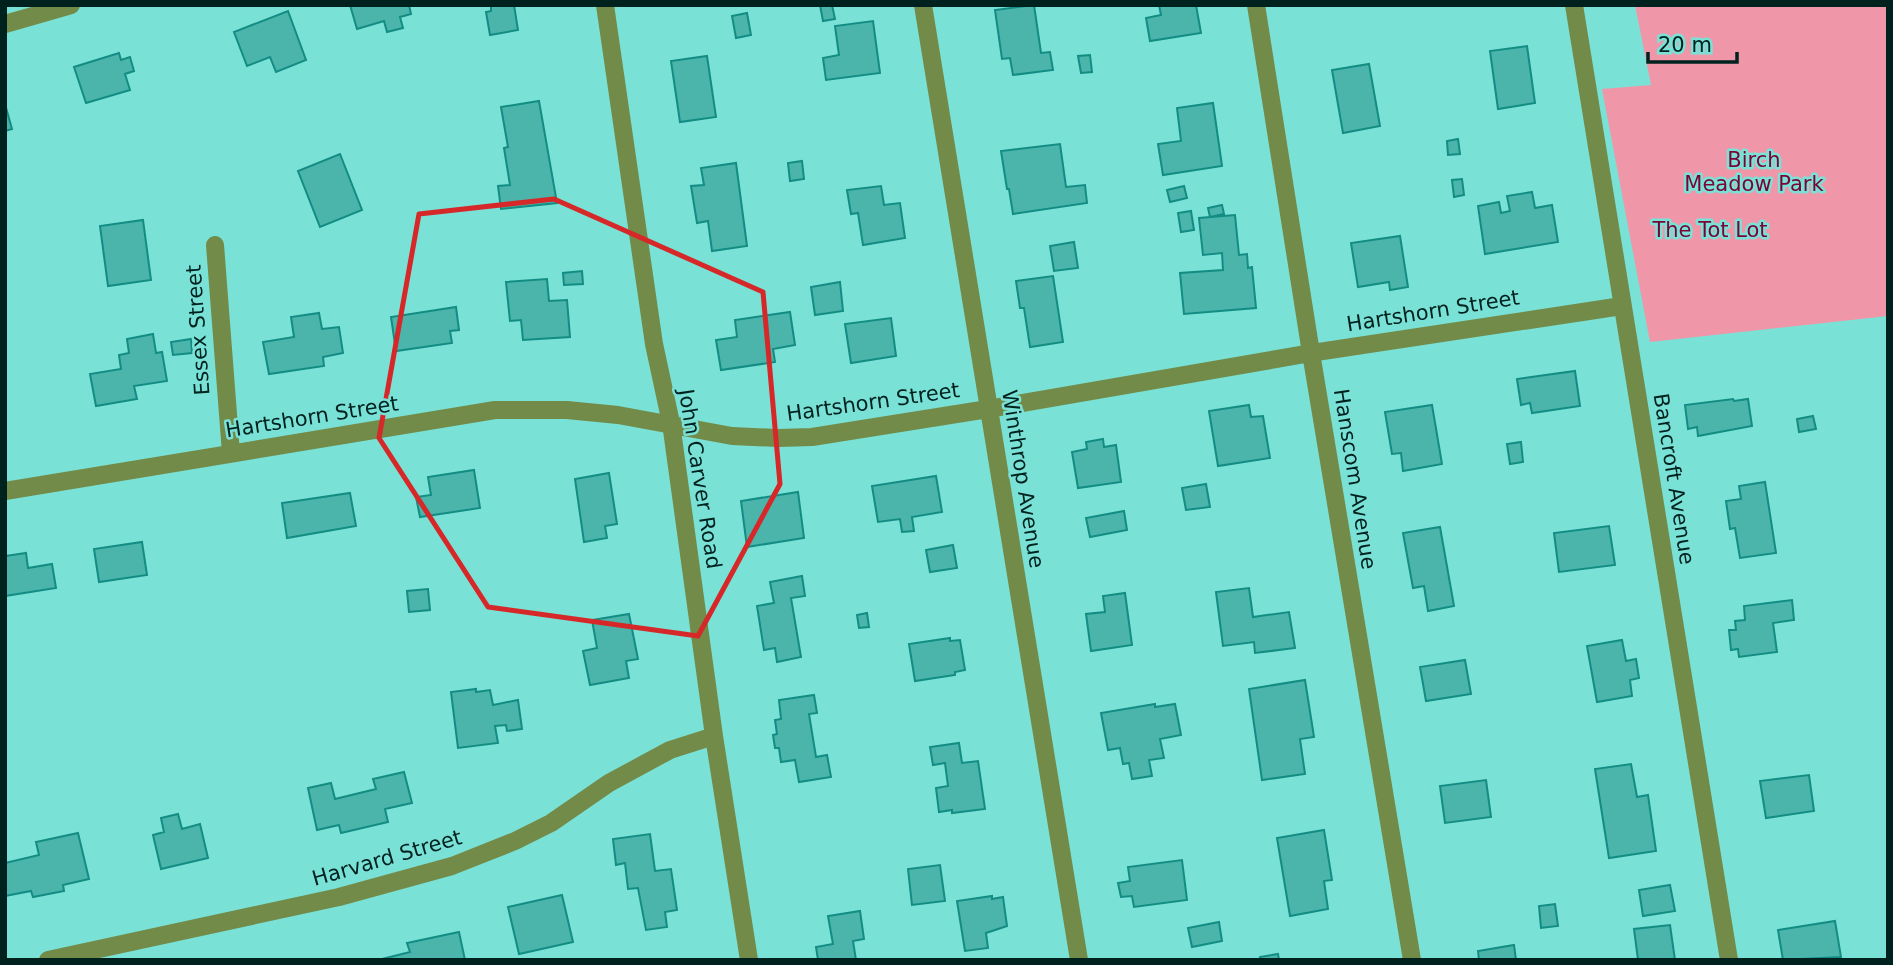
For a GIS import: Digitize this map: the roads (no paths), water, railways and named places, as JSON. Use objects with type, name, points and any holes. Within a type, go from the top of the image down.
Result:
[{"type":"street","points":[[5,24],[71,5]]},
{"type":"street","name":"John Carver Road","points":[[605,5],[654,344],[671,424],[714,736],[749,960]]},
{"type":"street","name":"Winthrop Avenue","points":[[923,5],[1079,960]]},
{"type":"street","name":"Hanscom Avenue","points":[[1256,5],[1412,960]]},
{"type":"street","name":"Bancroft Avenue","points":[[1574,5],[1729,960]]},
{"type":"street","name":"Essex Street","points":[[215,245],[230,453]]},
{"type":"street","name":"Hartshorn Street","points":[[5,491],[495,410],[567,410],[618,415],[732,436],[789,438],[843,433],[1311,353],[1622,306]]},
{"type":"street","name":"Harvard Street","points":[[48,960],[328,899],[452,866],[515,841],[551,823],[609,783],[670,750],[714,736]]},
{"type":"park label","name":"Birch Meadow Park","points":[[1754,172]]},
{"type":"park label","name":"The Tot Lot","points":[[1710,230]]}]
